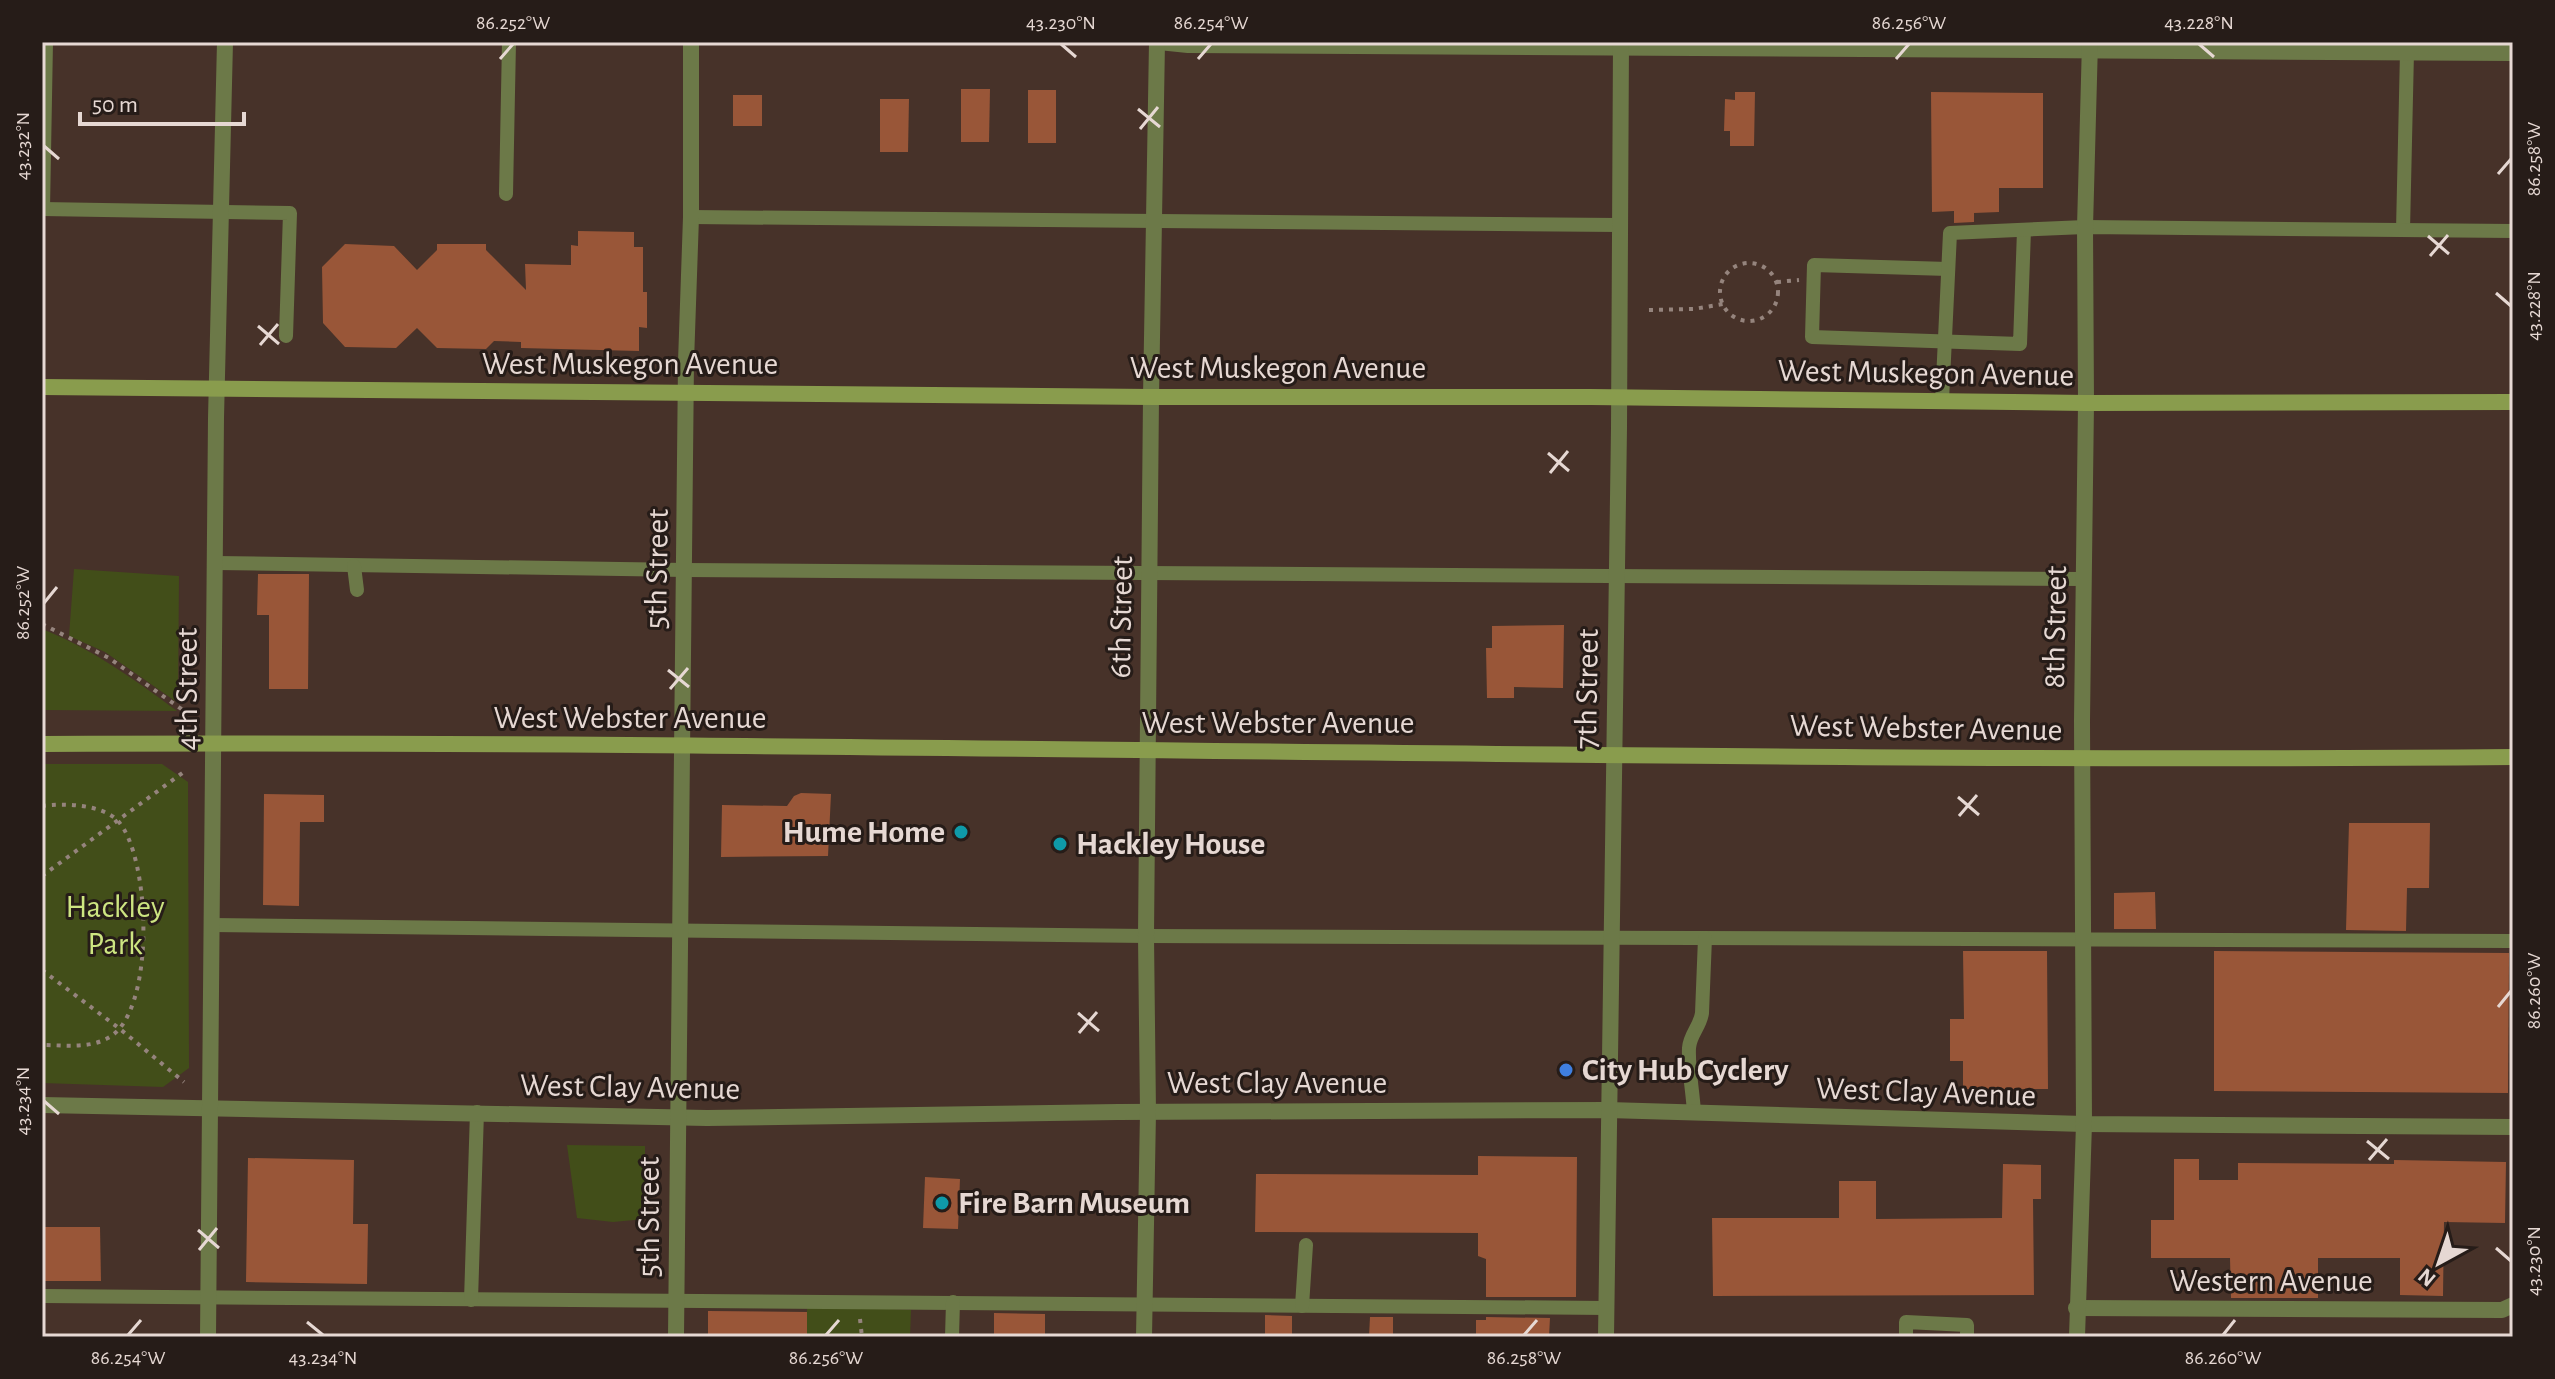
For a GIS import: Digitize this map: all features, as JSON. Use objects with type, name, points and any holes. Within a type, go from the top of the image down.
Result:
[{"type":"main road","name":"West Muskegon Avenue","points":[[42,387],[2086,403],[2513,402]]},
{"type":"main road","name":"West Webster Avenue","points":[[42,744],[2082,758],[2513,757]]},
{"type":"street","name":"4th Street","points":[[208,1337],[217,390],[225,42]]},
{"type":"street","name":"5th Street","points":[[676,1337],[691,42]]},
{"type":"street","points":[[1158,42],[1203,45],[2090,46],[2513,53]]},
{"type":"street","name":"6th Street","points":[[1144,1337],[1151,397],[1158,42]]},
{"type":"street","name":"7th Street","points":[[1606,1337],[1621,44]]},
{"type":"street","name":"8th Street","points":[[2077,1337],[2084,1124],[2082,758],[2085,227],[2090,46]]},
{"type":"street","name":"West Clay Avenue","points":[[42,1105],[678,1117],[1608,1110],[2084,1124],[2513,1127]]},
{"type":"street","name":"Western Avenue","points":[[2076,1308],[2502,1310],[2513,1305]]},
{"type":"lane","points":[[46,42],[42,209],[290,213],[286,336]]},
{"type":"lane","points":[[506,194],[509,42]]},
{"type":"lane","points":[[2403,230],[2407,52]]},
{"type":"lane","points":[[691,217],[1619,225]]},
{"type":"lane","points":[[1942,401],[1950,233],[2085,227],[2513,231]]},
{"type":"lane","points":[[1948,269],[1814,265],[1812,337],[2020,344],[2024,230]]},
{"type":"lane","points":[[216,563],[685,570],[2083,579]]},
{"type":"lane","points":[[354,566],[357,590]]},
{"type":"lane","points":[[212,925],[1146,936],[2513,941]]},
{"type":"lane","points":[[1694,1113],[1689,1048],[1692,1034],[1701,1024],[1705,938]]},
{"type":"lane","points":[[471,1300],[477,1112]]},
{"type":"lane","points":[[1302,1306],[1306,1245]]},
{"type":"lane","points":[[42,1296],[1607,1308]]},
{"type":"lane","points":[[952,1337],[953,1302]]},
{"type":"lane","points":[[1906,1337],[1906,1322],[1967,1325],[1967,1337]]},
{"type":"path","points":[[1747,262],[1766,267],[1777,282],[1779,292],[1772,310],[1756,321],[1736,318],[1723,304],[1720,295],[1724,276],[1738,264],[1747,262]]},
{"type":"path","points":[[1777,282],[1804,280]]},
{"type":"path","points":[[1649,310],[1694,309],[1723,304]]},
{"type":"path","points":[[42,624],[109,658],[187,713]]},
{"type":"path","points":[[42,876],[185,771]]},
{"type":"path","points":[[42,806],[60,803],[102,811],[118,821],[130,844],[139,874],[145,932],[139,987],[120,1029],[108,1038],[82,1046],[42,1045]]},
{"type":"path","points":[[42,970],[184,1082]]},
{"type":"green space","points":[[74,569],[179,576],[178,703],[105,652],[69,636]]},
{"type":"green space","points":[[42,629],[95,655],[177,711],[42,710]]},
{"type":"green space","name":"Hackley Park","points":[[42,764],[162,764],[188,782],[189,1068],[163,1087],[42,1083]]},
{"type":"green space","points":[[567,1145],[645,1146],[645,1219],[613,1222],[577,1218]]},
{"type":"green space","points":[[807,1305],[911,1310],[910,1337],[807,1337]]},
{"type":"building","points":[[961,89],[990,89],[989,142],[961,142]]},
{"type":"building","points":[[1028,90],[1056,90],[1056,143],[1028,143]]},
{"type":"building","points":[[1735,92],[1755,92],[1754,146],[1730,146],[1730,131],[1724,131],[1725,99],[1735,100]]},
{"type":"building","points":[[1931,92],[2043,93],[2043,188],[1999,188],[1999,212],[1974,213],[1974,222],[1954,223],[1954,211],[1932,212]]},
{"type":"building","points":[[733,95],[762,95],[762,126],[733,126]]},
{"type":"building","points":[[880,99],[909,99],[908,152],[880,152]]},
{"type":"building","points":[[578,231],[634,232],[634,247],[643,247],[647,328],[639,327],[639,351],[521,348],[521,342],[494,341],[486,349],[437,348],[417,328],[396,348],[345,347],[323,323],[322,267],[345,244],[394,246],[417,270],[437,250],[437,244],[486,244],[486,250],[526,290],[525,264],[571,265],[571,245],[578,246]]},
{"type":"building","points":[[258,574],[309,574],[308,689],[269,689],[269,615],[257,615]]},
{"type":"building","points":[[1564,625],[1563,688],[1514,687],[1514,698],[1487,698],[1486,648],[1492,648],[1492,626]]},
{"type":"building","points":[[801,793],[831,794],[828,856],[721,857],[722,805],[787,806],[794,796]]},
{"type":"building","points":[[264,794],[324,795],[324,822],[300,822],[299,906],[263,905]]},
{"type":"building","points":[[2349,823],[2430,823],[2429,888],[2407,888],[2406,931],[2346,930]]},
{"type":"building","points":[[2155,892],[2156,929],[2114,929],[2114,893]]},
{"type":"building","points":[[1963,951],[2047,951],[2048,1089],[1963,1089],[1963,1061],[1950,1061],[1950,1019],[1964,1019]]},
{"type":"building","points":[[2214,951],[2509,953],[2508,1093],[2214,1091]]},
{"type":"building","points":[[1478,1156],[1577,1157],[1576,1297],[1486,1297],[1486,1259],[1478,1256],[1478,1233],[1255,1232],[1256,1174],[1478,1175]]},
{"type":"building","points":[[248,1158],[354,1160],[353,1224],[368,1224],[367,1284],[246,1282]]},
{"type":"building","points":[[2174,1159],[2199,1159],[2199,1180],[2238,1180],[2238,1163],[2394,1164],[2394,1160],[2506,1162],[2505,1223],[2444,1222],[2443,1296],[2400,1295],[2400,1258],[2318,1258],[2318,1298],[2231,1298],[2230,1258],[2151,1258],[2151,1220],[2174,1220]]},
{"type":"building","points":[[2003,1164],[2041,1165],[2041,1199],[2033,1199],[2034,1295],[1713,1296],[1712,1218],[1839,1218],[1839,1181],[1876,1181],[1876,1219],[2002,1218]]},
{"type":"building","name":"Fire Barn Museum","points":[[925,1177],[960,1179],[958,1229],[923,1228]]},
{"type":"building","points":[[42,1227],[100,1227],[101,1281],[42,1281]]},
{"type":"building","points":[[708,1311],[807,1312],[807,1337],[708,1337]]},
{"type":"building","points":[[994,1313],[1045,1314],[1045,1337],[994,1337]]},
{"type":"building","points":[[1265,1315],[1292,1316],[1292,1337],[1265,1337]]},
{"type":"building","points":[[1370,1317],[1393,1317],[1393,1337],[1369,1337]]},
{"type":"building","points":[[1486,1317],[1550,1318],[1549,1337],[1476,1337],[1476,1320],[1486,1320]]},
{"type":"place","name":"Hume Home","points":[[961,832]]},
{"type":"place","name":"Hackley House","points":[[1060,844]]},
{"type":"place","name":"City Hub Cyclery","points":[[1566,1070]]},
{"type":"place","name":"Fire Barn Museum","points":[[942,1203]]}]
